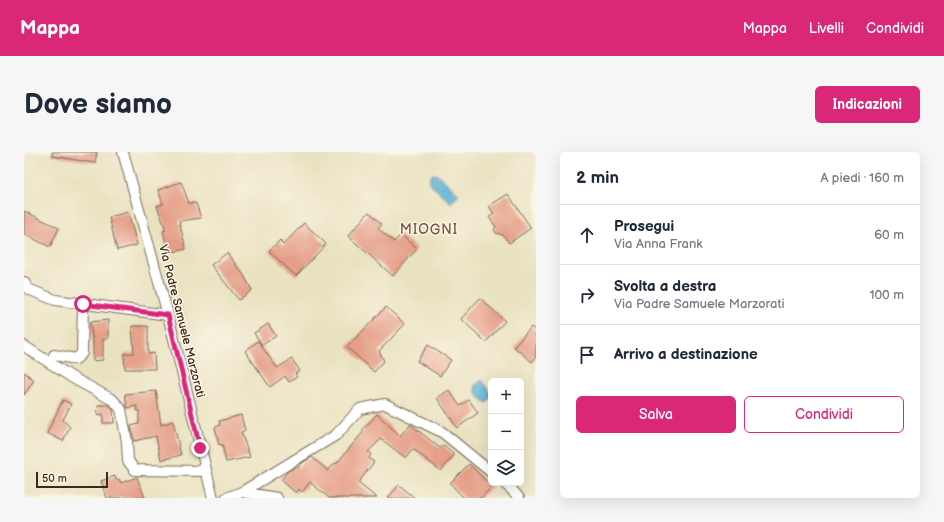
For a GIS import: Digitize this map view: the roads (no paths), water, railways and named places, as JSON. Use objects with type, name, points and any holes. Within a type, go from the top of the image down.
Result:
[{"type":"street","name":"Via Padre Samuele Marzorati","points":[[123,152],[168,315],[213,498]]},
{"type":"street","points":[[25,288],[55,300],[168,315]]},
{"type":"street","points":[[54,355],[76,359],[82,353],[83,304]]},
{"type":"street","points":[[24,346],[84,385],[112,400],[121,409],[127,442],[128,461],[135,470],[206,471]]},
{"type":"street","points":[[226,498],[242,492],[336,435],[360,409],[385,404],[442,432],[488,470]]},
{"type":"street","points":[[507,486],[519,498]]},
{"type":"street","points":[[242,492],[277,498]]},
{"type":"water","points":[[433,174],[438,175],[459,194],[451,203],[429,183],[430,176]]},
{"type":"water","points":[[482,380],[488,389],[488,401],[486,403],[477,395],[474,386]]},
{"type":"district","name":"MIOGNI","points":[[429,229]]}]
